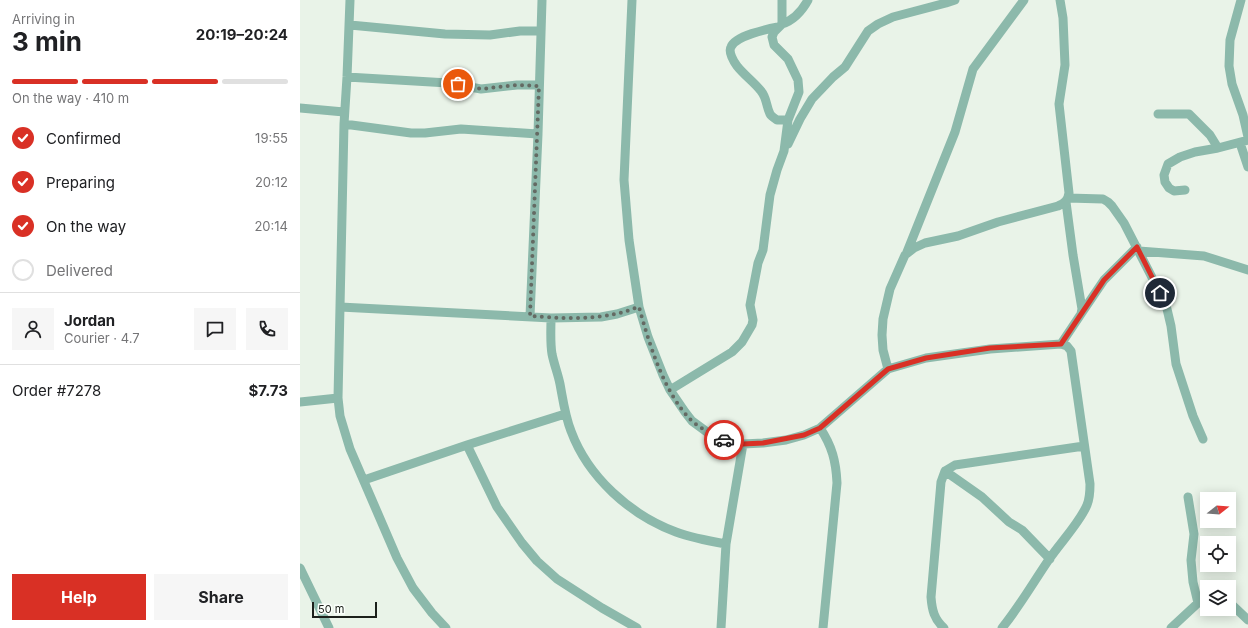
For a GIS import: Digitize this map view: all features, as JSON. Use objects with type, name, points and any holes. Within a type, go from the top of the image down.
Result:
[{"type":"street","points":[[350,0],[350,24],[344,112],[338,398],[340,416],[350,449],[397,558],[413,588],[432,613],[446,628]]},
{"type":"street","points":[[530,316],[542,0]]},
{"type":"street","points":[[632,0],[624,180],[629,240],[639,307],[648,337],[658,365],[670,390],[692,421],[706,432],[725,440],[743,444],[786,440],[804,435],[820,428],[888,369],[926,358],[990,348],[1061,344],[1067,346],[1071,351],[1090,484],[1088,504],[1084,512],[1002,628]]},
{"type":"street","points":[[782,0],[780,26],[774,32],[772,37],[774,45],[788,59],[798,80],[799,86],[799,92],[788,120],[784,151]]},
{"type":"street","points":[[788,120],[776,120],[770,114],[765,97],[737,66],[731,57],[730,49],[731,45],[744,37],[780,26],[791,20],[808,0]]},
{"type":"street","points":[[670,390],[732,352],[742,342],[752,325],[753,320],[750,305],[758,263],[763,250],[770,195],[784,151],[812,99],[845,67],[868,31],[878,24],[893,17],[946,4],[955,0]]},
{"type":"street","points":[[888,369],[883,350],[882,335],[883,319],[890,289],[953,139],[973,69],[1024,0]]},
{"type":"street","points":[[1060,0],[1063,18],[1065,65],[1059,104],[1069,193],[1067,200],[1072,255],[1082,314]]},
{"type":"street","points":[[1241,0],[1230,40],[1229,66],[1232,84],[1243,115],[1248,137]]},
{"type":"street","points":[[350,24],[452,34],[490,35],[520,31],[541,31]]},
{"type":"street","points":[[347,77],[448,83],[481,89],[517,85],[539,86]]},
{"type":"street","points":[[300,108],[344,112]]},
{"type":"street","points":[[1158,114],[1189,114],[1210,135],[1218,148]]},
{"type":"street","points":[[344,124],[411,133],[462,129],[538,134]]},
{"type":"street","points":[[1185,190],[1174,191],[1168,188],[1165,182],[1164,175],[1168,164],[1180,157],[1195,152],[1244,142],[1248,167]]},
{"type":"street","points":[[905,256],[914,248],[925,243],[958,236],[998,222],[1058,206],[1067,200],[1097,198],[1108,202],[1124,223],[1167,309],[1171,326],[1176,364],[1193,416],[1204,439]]},
{"type":"street","points":[[1061,344],[1104,280],[1138,249],[1204,256],[1248,270]]},
{"type":"street","points":[[340,307],[551,318],[601,317],[639,307]]},
{"type":"street","points":[[551,318],[550,341],[552,356],[560,384],[565,414],[580,452],[594,472],[612,493],[657,523],[675,532],[726,544]]},
{"type":"street","points":[[300,402],[338,398]]},
{"type":"street","points":[[364,480],[565,414]]},
{"type":"street","points":[[820,428],[825,435],[833,453],[836,466],[837,483],[823,628]]},
{"type":"street","points":[[721,628],[726,544],[743,444]]},
{"type":"street","points":[[467,445],[497,507],[522,543],[537,561],[562,582],[602,608],[637,628]]},
{"type":"street","points":[[944,628],[939,624],[932,613],[931,597],[941,482],[945,471],[955,465],[1084,446]]},
{"type":"street","points":[[945,471],[982,498],[1009,522],[1022,530],[1050,559]]},
{"type":"street","points":[[1171,628],[1198,603],[1192,575],[1191,560],[1194,534],[1188,497]]},
{"type":"street","points":[[300,568],[329,628]]},
{"type":"street","points":[[1236,609],[1248,620]]},
{"type":"way so far","points":[[458,84],[481,89],[517,85],[539,86],[530,316],[551,318],[601,317],[639,307],[656,360],[670,390],[692,421],[706,432],[724,440]]},
{"type":"route","points":[[724,440],[743,444],[763,443],[786,440],[804,435],[820,428],[888,369],[926,358],[990,348],[1061,344],[1104,280],[1137,247],[1160,293]]}]
